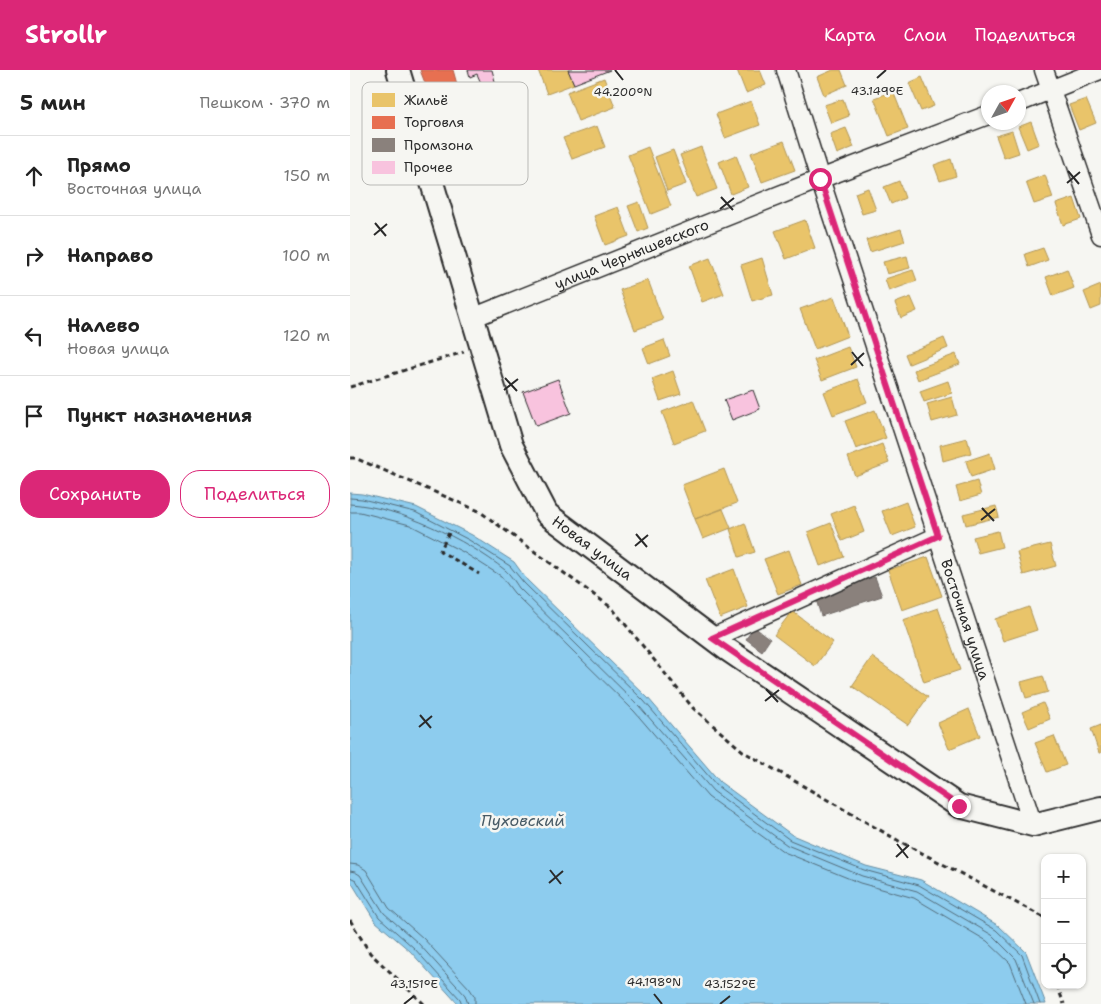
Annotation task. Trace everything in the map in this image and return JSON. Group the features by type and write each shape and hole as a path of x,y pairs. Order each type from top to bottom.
{"street":[{"name":"Новая улица","path":"398,70 402,82"},
{"name":"Восточная улица","path":"786,70 820,179 1033,825"},
{"path":"1044,70 1101,235"},
{"path":"1026,100 1100,70"},
{"name":"улица Чернышевского","path":"472,318 820,179 981,118"},
{"name":"Новая улица","path":"432,185 511,445 547,514 712,638 959,806 1033,825"},
{"path":"712,638 938,536"},
{"path":"1033,825 1101,808"}],"path":[{"path":"350,387 464,353 472,318"},
{"path":"350,458 355,458 478,511 612,608 693,708 744,752 899,841 1041,916"},
{"path":"449,533 440,551 479,574"},
{"path":"350,920 370,953 424,1004"},
{"path":"1058,989 1064,1004"}],"water":[{"name":"Пуховский","path":"350,493 362,494 416,507 472,535 514,562 527,580 648,698 720,782 792,835 866,866 921,880 999,926 1026,952 1046,1004 458,1004 410,951 375,921 350,880"}],"building: Жильё":[{"path":"538,70 568,70 574,84 547,94"},
{"path":"737,70 760,70 766,85 746,93"},
{"path":"833,70 841,70 847,85 824,95 817,77"},
{"path":"922,77 934,106 921,111 909,83"},
{"path":"604,78 615,107 578,121 567,92"},
{"path":"893,91 908,129 889,136 874,98"},
{"path":"843,99 849,116 831,123 824,105"},
{"path":"1086,99 1096,123 1079,130 1069,105"},
{"path":"751,101 760,125 725,138 716,114"},
{"path":"1031,122 1039,144 1027,149 1019,130 1026,130 1026,124"},
{"path":"597,126 605,147 572,159 563,138"},
{"path":"846,128 854,147 837,154 830,134"},
{"path":"1012,131 1019,153 1004,158 996,136"},
{"path":"784,141 795,170 762,182 751,153"},
{"path":"648,147 671,206 651,214 628,155"},
{"path":"701,147 717,189 696,197 680,155"},
{"path":"673,150 686,184 667,191 655,157"},
{"path":"736,155 748,187 731,194 719,162"},
{"path":"951,159 956,176 940,181 934,165"},
{"path":"1045,175 1053,198 1034,204 1026,182"},
{"path":"899,181 905,198 891,204 884,187"},
{"path":"868,188 876,210 862,214 855,193"},
{"path":"1074,198 1081,219 1063,225 1056,204"},
{"path":"639,202 648,228 638,232 628,206"},
{"path":"618,207 629,236 605,245 594,216"},
{"path":"805,220 815,248 786,259 775,231"},
{"path":"901,229 905,241 870,252 866,240"},
{"path":"1043,248 1048,260 1029,267 1025,254"},
{"path":"907,256 910,268 887,274 883,262"},
{"path":"710,258 724,294 702,302 689,266"},
{"path":"762,258 773,295 752,301 741,265"},
{"path":"1067,269 1074,288 1053,296 1046,277"},
{"path":"913,270 917,281 889,291 885,279"},
{"path":"648,280 663,320 635,330 620,290"},
{"path":"1101,285 1101,306 1091,310 1084,292"},
{"path":"834,297 848,336 815,349 800,309"},
{"path":"911,297 917,311 901,318 895,303"},
{"path":"944,338 948,348 909,364 905,354"},
{"path":"664,340 670,356 649,364 643,348"},
{"path":"848,347 856,367 822,380 814,360"},
{"path":"956,354 960,364 918,380 914,370"},
{"path":"673,371 681,394 660,401 652,379"},
{"path":"858,379 867,402 833,415 824,392"},
{"path":"948,381 952,393 924,402 920,391"},
{"path":"952,397 957,415 932,422 927,404"},
{"path":"693,400 705,431 674,443 662,412"},
{"path":"875,410 886,438 856,449 845,421"},
{"path":"967,438 971,453 943,461 940,445"},
{"path":"882,444 889,463 855,476 848,457"},
{"path":"990,453 995,469 971,477 966,461"},
{"path":"724,469 737,503 695,519 682,485"},
{"path":"977,481 981,495 960,501 956,487"},
{"path":"906,502 915,527 892,536 882,511"},
{"path":"854,505 864,532 842,541 831,514"},
{"path":"996,506 999,517 966,525 963,514"},
{"path":"723,509 731,528 703,539 695,519"},
{"path":"745,523 755,552 739,557 730,529"},
{"path":"831,523 844,557 820,566 808,532"},
{"path":"998,531 1002,547 978,553 973,537"},
{"path":"1050,544 1056,566 1023,575 1017,552"},
{"path":"789,550 802,585 778,594 764,559"},
{"path":"928,557 942,596 902,610 888,570"},
{"path":"734,569 748,607 720,618 705,580"},
{"path":"1029,607 1037,630 1003,641 995,619"},
{"path":"938,608 960,670 924,682 903,620"},
{"path":"792,611 833,642 815,666 774,635"},
{"path":"872,657 928,697 908,725 852,686"},
{"path":"1043,676 1048,692 1026,698 1021,682"},
{"path":"1043,703 1050,719 1029,728 1022,712"},
{"path":"969,709 980,736 949,749 938,723"},
{"path":"1101,725 1101,753 1099,753 1091,729"},
{"path":"1054,736 1066,765 1047,772 1035,743"}],"building: Торговля":[{"path":"420,70 453,70 456,82 425,82"}],"building: Промзона":[{"path":"875,577 882,596 821,616 815,596"},
{"path":"754,627 770,639 762,651 746,639"}],"building: Прочее":[{"path":"468,70 492,70 495,82 480,82 477,74 470,77"},
{"path":"568,70 610,70 574,84"},
{"path":"558,379 571,413 536,426 523,392"},
{"path":"753,390 760,409 732,420 724,400"}],"route":[{"path":"820,179 938,536 712,638 959,806"}]}
